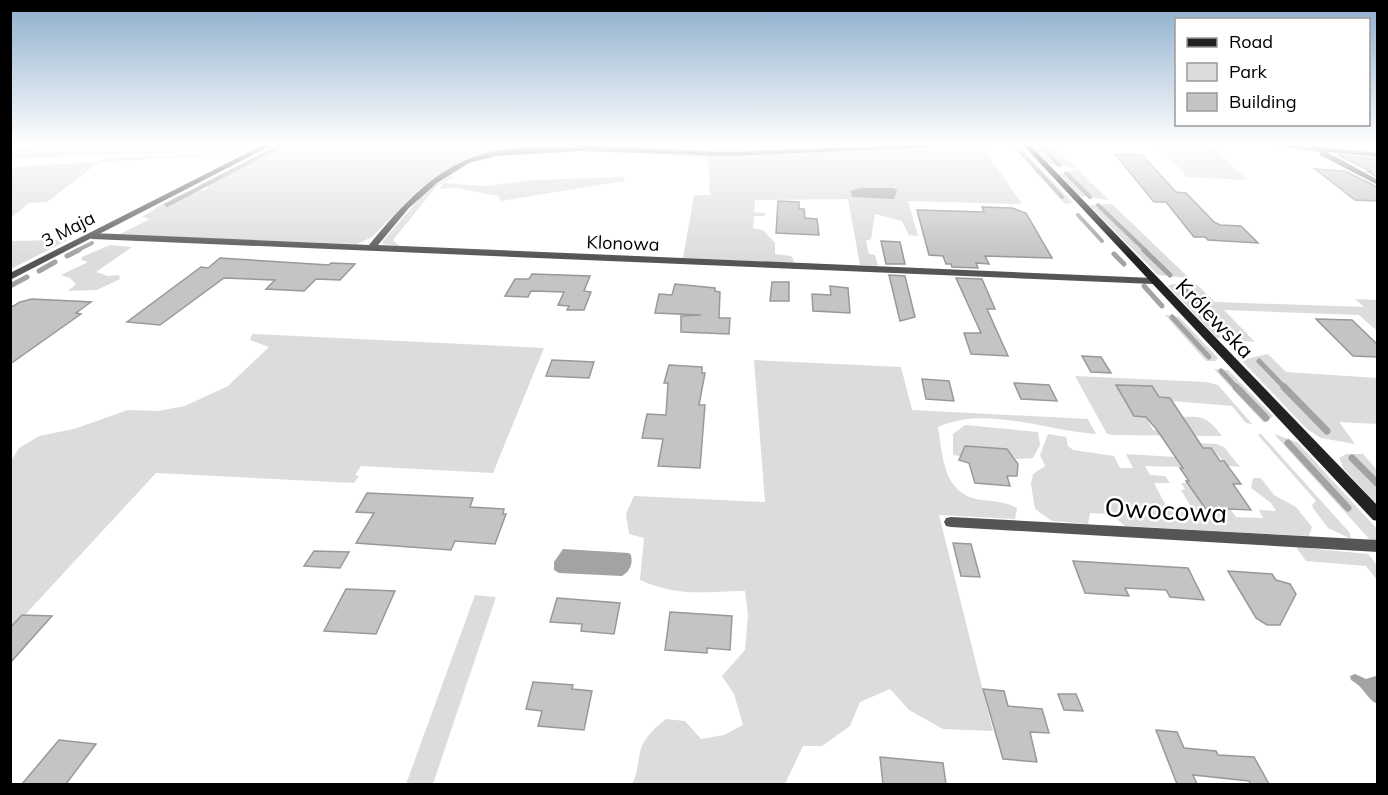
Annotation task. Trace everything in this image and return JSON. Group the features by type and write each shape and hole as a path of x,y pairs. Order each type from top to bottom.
{"main road":[{"name":"Królewska","path":"1060,182 1377,516"}],"street":[{"name":"3 Maja","path":"10,277 198,182"},
{"path":"370,249 425,188 435,182"},
{"name":"Klonowa","path":"92,236 1153,281"},
{"name":"Owocowa","path":"951,522 1377,546"}],"green space":[{"path":"11,182 73,182 47,202 29,203 11,218"},
{"path":"206,182 429,182 419,189 372,237 357,244 118,235 150,219 142,217 171,199 196,190 203,191 209,187 198,186"},
{"path":"444,182 437,186 393,240 399,246 383,244 383,241 425,192"},
{"path":"517,182 617,182 501,201 498,196 455,188 439,189 444,183 486,186"},
{"path":"709,182 1007,182 1022,204 908,201 918,236 909,235 902,221 875,214 871,239 866,241 869,254 875,255 878,266 860,265 848,199 755,200 754,212 765,213 765,216 754,216 753,228 763,230 775,243 775,254 791,256 794,261 792,263 683,258 694,195 710,195"},
{"path":"1045,182 1053,182 1073,203 1065,204"},
{"path":"1067,182 1091,182 1109,200 1080,196"},
{"path":"1112,204 1189,278 1158,275 1089,205"},
{"path":"68,240 11,269 11,241"},
{"path":"110,245 132,247 96,272 108,276 119,275 120,279 97,290 68,291 76,284 70,278 61,275 88,262 81,260 82,257"},
{"path":"1196,284 1215,302 1364,307 1355,299 1377,300 1377,331 1359,315 1224,310 1255,342 1217,338 1168,286"},
{"path":"1165,315 1179,317 1218,358 1215,361 1206,361"},
{"path":"252,334 544,348 493,473 361,466 355,475 359,476 354,483 156,473 11,630 11,461 19,448 39,436 74,429 128,410 158,411 185,406 228,386 269,347 250,340"},
{"path":"1268,354 1286,372 1377,378 1377,424 1339,422 1355,444 1321,438 1307,429 1241,360"},
{"path":"754,360 901,367 912,410 1088,419 1096,434 1016,421 976,418 938,427 947,473 959,490 968,496 1017,508 1015,519 939,515 993,731 943,729 909,710 890,689 860,702 850,726 822,746 803,746 785,784 632,784 641,748 646,738 666,719 685,721 701,739 724,735 743,725 734,694 722,676 745,650 748,616 745,591 680,591 655,586 640,580 644,538 629,534 626,514 634,496 765,502"},
{"path":"1214,369 1228,370 1273,416 1264,423"},
{"path":"1075,376 1206,382 1218,385 1252,424 1246,423 1232,406 1173,401 1170,398 1159,397 1152,386 1127,385 1123,396 1134,416 1146,417 1153,430 1180,431 1183,417 1196,417 1205,419 1222,436 1107,434"},
{"path":"965,425 1038,432 1040,445 1033,458 1016,459 1007,449 965,446 966,453 960,456 953,455 953,434"},
{"path":"1048,434 1066,437 1068,446 1073,450 1114,456 1120,468 1133,468 1126,454 1175,457 1182,467 1145,466 1150,475 1165,476 1170,483 1154,483 1169,511 1194,512 1181,490 1185,489 1181,483 1188,483 1205,508 1230,509 1236,517 1263,518 1259,510 1276,511 1271,503 1251,488 1253,478 1261,478 1274,495 1296,507 1312,527 1309,536 1125,526 1111,514 1090,513 1088,524 1052,521 1035,509 1031,484 1033,474 1045,466 1040,455"},
{"path":"1261,434 1350,533 1351,539 1328,528 1313,508 1312,505 1316,501 1258,435"},
{"path":"1274,434 1297,442 1377,529 1377,543 1373,543"},
{"path":"1170,442 1217,444 1224,447 1240,467 1228,466 1211,448 1174,448"},
{"path":"1346,454 1363,454 1377,470 1377,505 1344,469 1339,458"},
{"path":"1296,547 1368,554 1377,565 1377,580 1366,566 1306,561"},
{"path":"475,595 496,597 433,784 406,784"}],"shaded area":[{"path":"861,188 897,190 894,199 852,197 850,191"},
{"path":"563,549 629,553 632,561 629,570 622,576 559,573 554,570 554,562"},
{"path":"1355,674 1366,679 1376,676 1377,704 1351,680 1350,676"}],"building":[{"path":"1138,182 1167,182 1176,192 1186,193 1214,222 1220,225 1241,226 1258,243 1194,237 1166,202 1154,202"},
{"path":"1332,182 1367,182 1377,187 1377,201 1355,200"},
{"path":"778,201 799,202 799,209 804,209 805,218 817,219 819,235 776,233"},
{"path":"982,207 1012,208 1026,213 1052,258 985,256 989,264 976,263 978,268 952,267 951,264 946,264 943,256 929,255 917,210 984,212"},
{"path":"881,241 900,242 905,264 886,264"},
{"path":"220,258 329,265 331,263 355,264 340,280 316,279 304,291 266,289 275,280 224,278 160,325 127,322 201,267 208,268"},
{"path":"532,274 590,276 584,291 591,292 584,310 567,310 569,306 558,305 564,292 531,291 528,297 505,296 515,279 529,279"},
{"path":"889,275 905,276 915,317 900,321"},
{"path":"956,278 982,279 995,309 987,309 1008,356 971,354 964,333 981,333"},
{"path":"772,282 789,282 789,301 770,301"},
{"path":"675,284 715,288 715,291 720,292 719,318 730,318 729,334 681,332 681,316 701,315 655,313 659,294 672,295"},
{"path":"830,286 848,288 850,313 813,311 812,294 831,295"},
{"path":"32,299 91,302 76,313 81,314 10,364 10,308"},
{"path":"1316,319 1352,320 1377,344 1377,357 1353,356"},
{"path":"1082,356 1101,357 1111,373 1091,372"},
{"path":"552,360 594,362 589,378 546,376"},
{"path":"669,365 702,367 702,373 705,373 699,405 705,405 700,468 658,466 663,439 642,438 647,414 666,415 668,383 664,383"},
{"path":"922,379 949,381 954,401 926,399"},
{"path":"1014,383 1049,385 1057,401 1021,399"},
{"path":"1116,385 1152,386 1159,397 1170,398 1203,448 1211,448 1241,484 1233,484 1251,510 1205,508 1186,481 1189,481 1180,468 1183,468 1157,430 1146,417 1134,416"},
{"path":"965,446 1007,449 1018,464 1017,476 1007,476 1010,486 975,483 969,463 959,460"},
{"path":"367,493 473,498 470,507 504,509 503,514 506,514 495,544 455,541 451,550 356,543 374,513 356,512"},
{"path":"953,543 971,544 980,577 961,576"},
{"path":"314,551 349,552 340,568 304,566"},
{"path":"1073,561 1188,568 1204,600 1170,597 1166,590 1125,588 1129,596 1085,593"},
{"path":"1228,571 1272,574 1276,580 1290,584 1296,594 1280,625 1267,625 1256,618"},
{"path":"346,589 395,591 376,634 324,631"},
{"path":"557,598 620,603 614,634 581,631 582,624 550,622"},
{"path":"670,612 732,616 730,650 707,648 707,653 665,650"},
{"path":"22,615 52,616 10,663 10,628"},
{"path":"533,682 573,685 572,689 592,691 584,730 538,726 542,711 526,709"},
{"path":"983,689 1004,691 1008,706 1042,709 1049,733 1030,732 1037,762 1003,759"},
{"path":"1058,694 1076,694 1083,711 1064,710"},
{"path":"1156,730 1177,732 1184,748 1216,751 1218,755 1254,757 1269,784 1251,784 1249,781 1193,775 1197,784 1177,784"},
{"path":"59,740 96,744 66,784 22,784"},
{"path":"880,757 943,763 946,784 883,784"}],"waterway":[{"path":"167,205 211,182"},
{"path":"1048,182 1062,197"},
{"path":"1075,182 1090,197"},
{"path":"1098,205 1146,251"},
{"path":"1078,215 1102,241"},
{"path":"76,251 92,243"},
{"path":"67,256 79,250"},
{"path":"1144,250 1170,275"},
{"path":"1114,254 1124,264"},
{"path":"39,271 55,262"},
{"path":"10,286 27,277"},
{"path":"1144,286 1162,306"},
{"path":"1181,286 1235,337"},
{"path":"1172,317 1209,357"},
{"path":"1259,361 1285,388"},
{"path":"1221,371 1237,388"},
{"path":"1236,387 1266,418"},
{"path":"1284,387 1327,431"},
{"path":"1288,443 1348,508"},
{"path":"1352,458 1378,484"}]}
